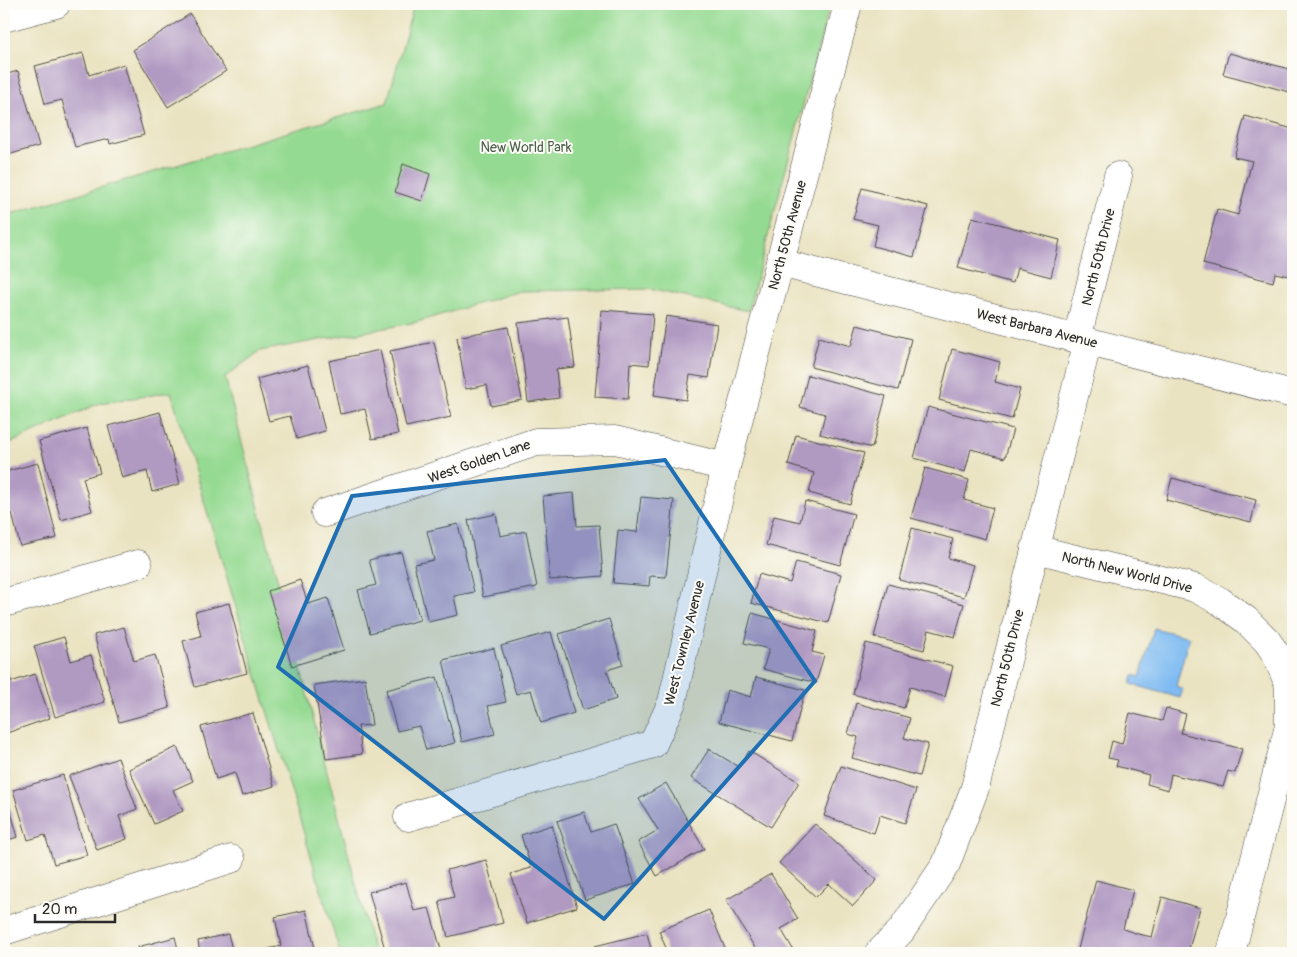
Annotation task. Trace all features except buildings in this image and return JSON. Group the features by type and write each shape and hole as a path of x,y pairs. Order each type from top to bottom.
{"street":[{"path":"4,18 56,4"},
{"name":"North 50th Avenue","path":"726,467 848,4"},
{"name":"North 50th Drive","path":"879,953 901,931 946,864 975,788 1035,549 1118,176"},
{"name":"West Barbara Avenue","path":"780,263 1293,394"},
{"name":"West Golden Lane","path":"325,513 536,442 616,440 726,467"},
{"name":"West Townley Avenue","path":"408,817 653,744 672,702 726,467"},
{"name":"North New World Drive","path":"1035,549 1195,588 1220,601 1246,620 1276,654 1288,684 1289,726 1230,953"},
{"path":"4,603 138,564"},
{"path":"4,931 231,859"}],"highlighted area":[{"path":"665,460 815,681 604,919 278,667 352,496"}],"green space":[{"name":"New World Park","path":"414,4 830,4 748,311 649,289 520,291 417,322 260,351 225,377 374,953 340,953 171,392 100,403 4,446 4,216 387,103"}],"water":[{"path":"1154,628 1189,637 1176,686 1183,689 1180,698 1131,684 1133,675 1140,677"}]}
